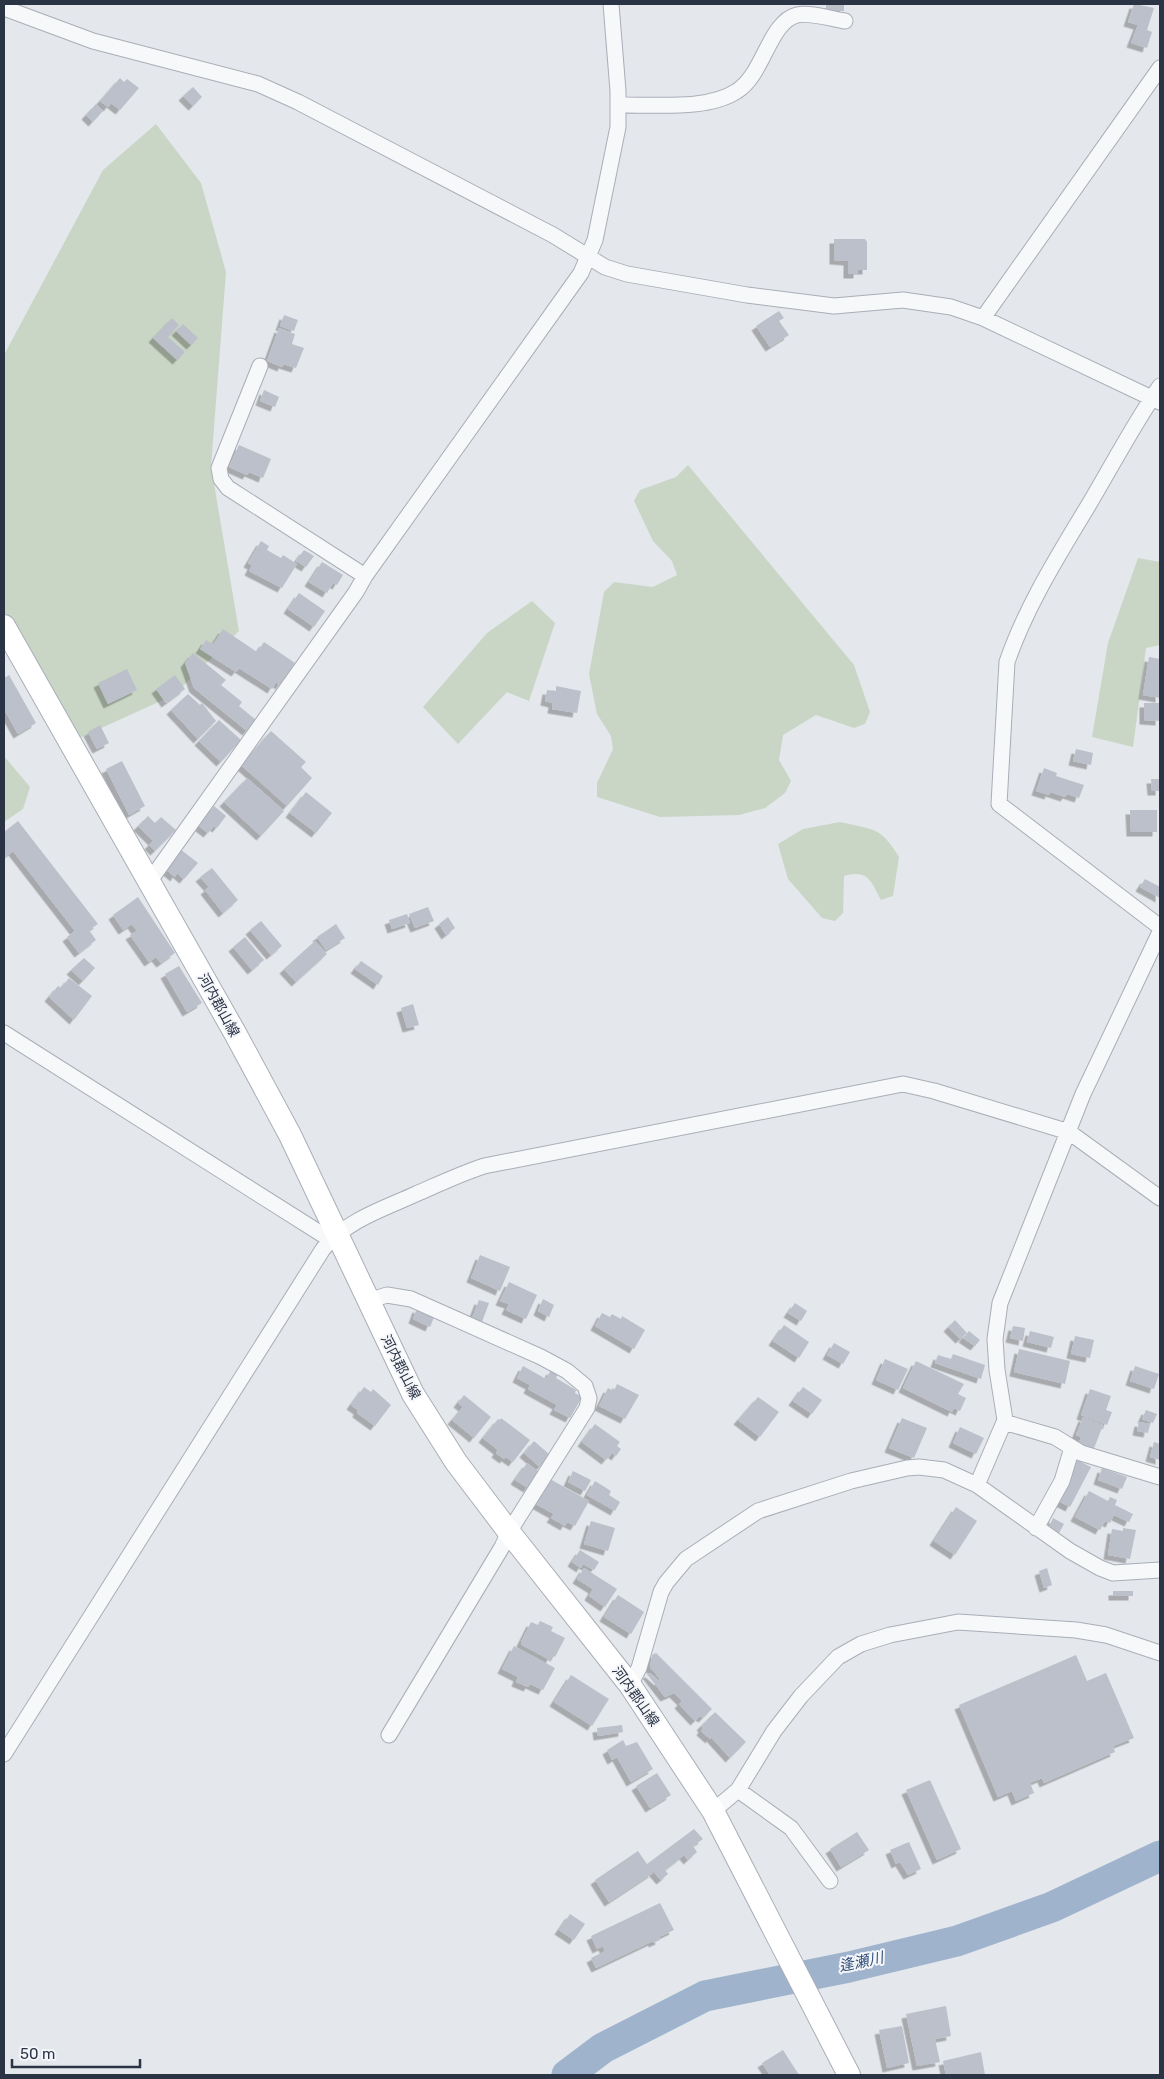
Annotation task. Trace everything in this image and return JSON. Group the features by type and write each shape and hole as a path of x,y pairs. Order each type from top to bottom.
{"main road":[{"name":"河内郡山線","path":"4,626 280,1118 334,1238 368,1300 413,1394 456,1462 630,1685 714,1811 828,2030 849,2075"}],"street":[{"path":"149,882 581,273 589,257 608,183 618,127 611,4"},
{"path":"4,8 93,41 266,88 298,102 470,191 605,267 627,274 747,295 834,306 903,300 951,307 983,318 1157,396 1047,574 1030,606 1012,649 1007,662 999,804 1160,927"},
{"path":"618,105 702,104 724,98 738,91 751,79 786,19 798,15 846,21"},
{"path":"983,318 1160,68"},
{"path":"260,366 219,468 221,479 228,488 365,576"},
{"path":"977,1485 1004,1422 995,1339 1000,1303 1083,1094 1160,932"},
{"path":"4,1033 334,1238"},
{"path":"4,1754 122,1563 334,1238 359,1219 457,1175 484,1166 903,1084 934,1091 1069,1132 1160,1198"},
{"path":"368,1300 387,1295 411,1299 541,1357 567,1371 585,1386 589,1398 587,1408 509,1532 502,1547 389,1735"},
{"path":"1004,1422 1055,1437 1072,1448 1160,1478"},
{"path":"1036,1528 1062,1481 1072,1448"},
{"path":"630,1685 640,1668 656,1605 666,1583 686,1558 758,1511 851,1481 907,1468 930,1467 944,1470 977,1485 1070,1551 1113,1573 1160,1570"},
{"path":"714,1811 738,1790 774,1731 801,1696 838,1657 861,1644 890,1635 958,1622 1076,1630 1106,1635 1160,1653"},
{"path":"738,1790 791,1828 830,1882"}],"green space":[{"path":"156,124 201,183 226,272 211,466 239,631 174,695 66,744 4,616 4,355 103,170"},
{"path":"688,465 854,665 870,712 865,724 854,728 816,715 783,735 779,760 791,781 785,793 765,808 739,815 660,817 597,797 597,783 613,749 611,736 597,714 589,674 604,592 614,582 653,587 677,575 672,561 653,541 634,501 640,490 676,477"},
{"path":"1138,558 1160,562 1160,645 1146,648 1133,747 1092,737 1108,643"},
{"path":"532,601 555,623 529,701 507,692 458,744 423,707 487,633"},
{"path":"4,756 30,787 23,809 4,822"},
{"path":"840,822 869,828 881,834 899,857 893,896 881,900 871,883 864,876 852,874 844,876 843,913 835,921 822,918 788,879 778,844 803,829"}],"building":[{"path":"826,4 844,4 844,11 826,11"},
{"path":"1134,4 1154,8 1147,30 1152,32 1147,48 1131,43 1138,25 1128,22"},
{"path":"120,78 124,82 127,79 139,88 120,110 111,103 108,107 100,101"},
{"path":"193,87 202,97 193,106 183,96"},
{"path":"96,104 103,111 93,122 86,115"},
{"path":"834,239 865,239 867,242 867,270 858,270 858,274 848,274 848,261 834,260"},
{"path":"779,311 784,318 779,321 789,335 770,347 756,326"},
{"path":"284,315 298,320 294,331 280,326"},
{"path":"172,318 179,325 168,337 185,352 177,360 153,338"},
{"path":"183,324 198,338 191,345 176,331"},
{"path":"279,328 295,334 292,344 304,348 296,368 283,364 282,367 267,361"},
{"path":"264,390 279,397 275,407 260,401"},
{"path":"239,445 271,459 263,478 249,472 247,475 229,467"},
{"path":"261,541 269,546 267,550 281,558 283,555 297,564 282,588 249,571 252,565 248,563"},
{"path":"304,550 314,556 306,567 296,561"},
{"path":"322,562 343,575 337,585 333,583 327,593 309,582"},
{"path":"299,593 325,611 314,627 288,609"},
{"path":"223,629 257,652 264,642 295,663 280,685 276,682 272,689 239,668 236,672 200,649 206,640 213,644"},
{"path":"193,653 226,680 221,685 242,702 239,706 256,720 247,731 194,688 185,663"},
{"path":"1149,657 1160,659 1160,698 1143,695"},
{"path":"127,669 137,690 108,704 98,683"},
{"path":"9,675 36,723 18,734 4,709 4,678"},
{"path":"175,675 185,689 166,703 156,689"},
{"path":"556,686 581,691 577,713 552,709 553,703 545,701 547,690 556,691"},
{"path":"188,694 200,705 202,703 216,721 198,739 171,710"},
{"path":"1144,703 1160,703 1160,721 1144,720"},
{"path":"219,720 241,740 221,762 199,741"},
{"path":"100,725 109,743 97,749 88,732"},
{"path":"271,731 306,762 301,767 312,778 287,806 241,765"},
{"path":"1076,749 1093,753 1091,765 1073,761"},
{"path":"122,761 145,806 129,815 106,769"},
{"path":"1044,768 1057,773 1056,776 1084,785 1079,798 1067,794 1065,797 1050,792 1049,795 1036,791"},
{"path":"247,778 284,811 261,836 224,802"},
{"path":"1151,779 1160,779 1160,791 1152,791"},
{"path":"306,792 332,813 316,833 290,813"},
{"path":"214,806 226,816 217,828 214,826 208,833 199,826"},
{"path":"1130,810 1157,810 1157,832 1131,832"},
{"path":"148,816 155,823 161,817 176,830 155,851 149,845 153,841 138,826"},
{"path":"18,821 98,924 89,930 96,940 79,953 67,937 75,931 13,851 4,858 4,832"},
{"path":"180,849 198,863 184,879 177,873 175,877 164,868"},
{"path":"212,868 238,900 223,913 205,890 209,887 200,877"},
{"path":"1145,879 1160,887 1160,898 1140,887"},
{"path":"138,897 175,953 161,963 156,957 149,962 130,935 137,931 132,924 123,930 113,915"},
{"path":"428,907 434,921 415,928 409,914"},
{"path":"407,914 410,923 392,929 389,920"},
{"path":"448,917 455,928 446,935 439,924"},
{"path":"261,921 282,946 271,955 250,930"},
{"path":"336,924 345,938 326,950 317,937"},
{"path":"245,937 264,960 252,970 233,947"},
{"path":"315,941 327,954 296,982 284,969"},
{"path":"84,958 95,968 83,981 71,970"},
{"path":"361,961 383,976 378,985 355,969"},
{"path":"179,966 202,1003 187,1012 165,974"},
{"path":"69,978 92,996 74,1020 49,997 58,986 61,988"},
{"path":"413,1004 419,1025 407,1028 401,1008"},
{"path":"480,1255 510,1267 500,1291 471,1278"},
{"path":"509,1282 537,1295 526,1319 506,1310 509,1304 500,1301"},
{"path":"543,1299 554,1305 549,1317 538,1311"},
{"path":"479,1300 489,1303 482,1322 472,1318"},
{"path":"795,1303 807,1311 801,1321 788,1313"},
{"path":"417,1308 435,1315 430,1327 413,1319"},
{"path":"602,1313 610,1317 612,1314 621,1319 622,1316 645,1330 634,1349 595,1326"},
{"path":"955,1320 967,1333 960,1339 948,1327"},
{"path":"784,1325 809,1342 799,1358 773,1341"},
{"path":"1013,1326 1025,1328 1023,1341 1010,1338"},
{"path":"969,1331 980,1340 975,1346 963,1338"},
{"path":"1030,1331 1054,1337 1051,1348 1027,1342"},
{"path":"1075,1336 1094,1340 1090,1358 1071,1354"},
{"path":"834,1343 850,1352 843,1364 827,1355"},
{"path":"1019,1349 1070,1361 1065,1384 1014,1372"},
{"path":"953,1354 985,1365 981,1379 935,1363 938,1355 951,1359"},
{"path":"885,1359 908,1369 898,1390 876,1380"},
{"path":"916,1361 964,1384 958,1394 966,1398 960,1411 954,1408 952,1412 903,1388"},
{"path":"523,1366 546,1379 551,1370 558,1373 556,1378 576,1390 575,1393 582,1397 570,1418 554,1410 557,1405 528,1389 530,1385 517,1378"},
{"path":"1135,1366 1159,1374 1154,1389 1130,1381"},
{"path":"617,1384 639,1395 625,1419 599,1406 608,1388 614,1391"},
{"path":"364,1387 371,1392 373,1389 391,1405 375,1426 357,1413 358,1410 351,1405"},
{"path":"803,1387 822,1400 812,1414 793,1401"},
{"path":"1090,1389 1111,1396 1106,1410 1112,1412 1107,1425 1081,1415"},
{"path":"464,1395 491,1417 474,1438 452,1420 463,1407 458,1403"},
{"path":"758,1397 779,1412 760,1437 738,1420"},
{"path":"1146,1410 1157,1414 1153,1423 1142,1419"},
{"path":"1083,1417 1103,1425 1093,1451 1078,1446 1081,1437 1076,1435"},
{"path":"501,1418 530,1440 513,1462 506,1457 504,1459 496,1453 498,1450 483,1438 498,1419 500,1420"},
{"path":"902,1418 927,1428 914,1458 889,1448"},
{"path":"1139,1422 1150,1424 1148,1433 1137,1431"},
{"path":"595,1424 620,1442 617,1446 621,1449 616,1456 612,1453 606,1460 582,1442"},
{"path":"960,1427 984,1438 976,1454 953,1443"},
{"path":"534,1441 550,1455 540,1467 524,1453"},
{"path":"1154,1442 1160,1444 1160,1460 1150,1457"},
{"path":"1077,1460 1091,1467 1070,1507 1056,1500"},
{"path":"527,1463 539,1472 528,1488 515,1480"},
{"path":"1102,1468 1127,1477 1122,1489 1098,1480"},
{"path":"573,1471 591,1480 585,1491 568,1482"},
{"path":"550,1479 589,1501 575,1526 567,1522 565,1526 551,1518 554,1514 536,1504"},
{"path":"595,1481 611,1491 609,1495 620,1502 615,1511 587,1495"},
{"path":"1089,1491 1108,1501 1110,1497 1117,1500 1115,1505 1133,1514 1129,1522 1114,1515 1110,1523 1105,1521 1100,1530 1075,1517"},
{"path":"956,1507 977,1521 955,1555 934,1541"},
{"path":"1053,1518 1064,1524 1059,1533 1049,1527"},
{"path":"591,1521 615,1528 608,1551 584,1544"},
{"path":"1123,1528 1136,1530 1130,1559 1108,1555 1112,1529 1123,1531"},
{"path":"580,1550 599,1562 594,1570 583,1564 581,1568 572,1562"},
{"path":"584,1568 617,1589 605,1607 589,1596 593,1589 577,1579"},
{"path":"1047,1568 1052,1585 1044,1588 1039,1571"},
{"path":"1113,1591 1133,1591 1133,1596 1113,1596"},
{"path":"618,1595 644,1612 631,1634 604,1617"},
{"path":"540,1621 553,1627 551,1631 565,1638 555,1657 552,1655 550,1660 522,1645 521,1642 531,1622 538,1625"},
{"path":"514,1646 555,1668 543,1690 530,1684 528,1687 516,1682 518,1677 502,1669"},
{"path":"656,1653 712,1709 703,1718 700,1716 695,1721 679,1704 682,1701 674,1693 665,1697 647,1674 650,1673 659,1681 660,1679 650,1667 652,1655"},
{"path":"1076,1655 1087,1681 1106,1673 1134,1738 1113,1746 1115,1752 1044,1783 1042,1778 1030,1783 1034,1793 1016,1801 1012,1791 998,1797 959,1705"},
{"path":"571,1675 609,1699 592,1726 554,1702"},
{"path":"715,1712 746,1742 730,1758 711,1737 710,1739 701,1731 703,1728 701,1726"},
{"path":"622,1725 623,1732 598,1736 597,1728"},
{"path":"623,1740 626,1746 637,1742 653,1769 631,1782 617,1757 612,1760 607,1750"},
{"path":"657,1773 671,1795 650,1808 636,1786"},
{"path":"930,1780 961,1849 937,1860 906,1790"},
{"path":"694,1829 703,1839 693,1846 697,1852 688,1860 684,1855 665,1870 668,1874 661,1880 647,1864"},
{"path":"857,1832 869,1850 841,1867 830,1849"},
{"path":"909,1842 921,1869 908,1875 900,1862 896,1864 890,1850"},
{"path":"638,1851 653,1873 609,1902 595,1880"},
{"path":"660,1903 674,1930 659,1937 660,1940 653,1943 653,1941 596,1968 591,1958 605,1951 603,1946 597,1949 591,1936"},
{"path":"570,1914 585,1924 574,1940 559,1930"},
{"path":"946,2006 951,2036 935,2039 940,2062 917,2066 906,2014"},
{"path":"902,2026 909,2063 887,2068 879,2030"},
{"path":"783,2050 799,2075 770,2075 762,2063"},
{"path":"981,2052 985,2075 946,2075 943,2061"}],"waterway":[{"name":"逢瀬川","path":"567,2075 603,2048 705,1996 849,1967 957,1941 1052,1907 1160,1856"}]}
